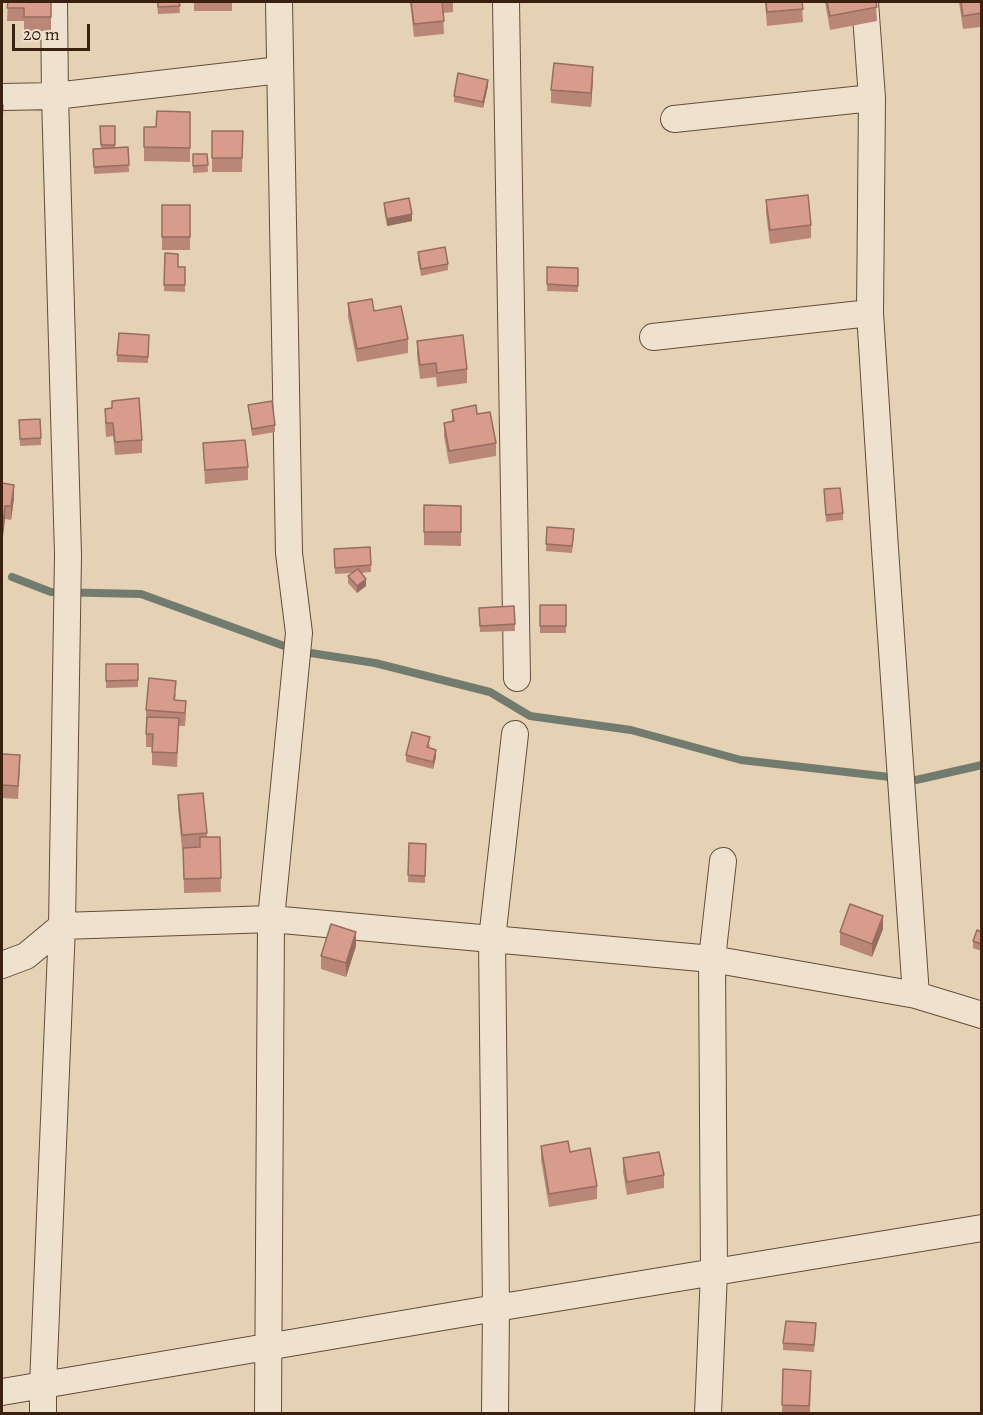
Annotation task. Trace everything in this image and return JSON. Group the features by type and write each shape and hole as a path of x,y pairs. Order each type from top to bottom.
{"street":[{"path":"43,1413 62,926 68,555 54,2"},
{"path":"268,1413 271,919 299,633 289,553 279,2"},
{"path":"506,2 517,678"},
{"path":"864,2 872,98 870,314 916,995"},
{"path":"2,97 55,96 280,70"},
{"path":"674,119 872,98"},
{"path":"653,337 870,314"},
{"path":"495,1413 492,939 516,734"},
{"path":"708,1413 714,1272 712,959 723,861"},
{"path":"2,964 26,956 62,926 271,919 712,959 916,995 981,1015"},
{"path":"2,1392 981,1228"}],"building":[{"path":"8,2 51,2 51,17 24,17 24,8 7,8"},
{"path":"158,2 179,2 180,6 158,7"},
{"path":"411,2 442,2 444,21 414,24"},
{"path":"766,2 802,2 803,9 767,12"},
{"path":"827,2 876,2 877,7 830,16"},
{"path":"961,2 981,2 981,13 963,16"},
{"path":"554,63 593,67 591,93 551,90"},
{"path":"458,73 488,80 483,102 454,96"},
{"path":"157,111 190,112 190,148 144,147 144,127 156,127"},
{"path":"100,126 115,126 115,145 101,145"},
{"path":"212,131 243,131 242,158 212,158"},
{"path":"128,147 129,165 94,167 93,149"},
{"path":"193,154 207,154 208,165 193,166"},
{"path":"808,195 811,225 770,230 766,200"},
{"path":"409,198 412,214 387,219 384,203"},
{"path":"162,205 190,205 190,237 162,237"},
{"path":"445,247 448,264 421,269 418,252"},
{"path":"165,253 178,254 178,267 185,267 185,285 164,285"},
{"path":"547,267 578,268 578,286 547,284"},
{"path":"372,299 374,311 401,306 408,339 357,349 348,303"},
{"path":"119,333 149,335 148,357 117,355"},
{"path":"463,335 467,369 437,373 436,363 420,365 417,341"},
{"path":"139,398 142,440 115,442 113,423 106,423 105,409 112,408 112,401"},
{"path":"272,401 275,425 252,429 248,405"},
{"path":"476,405 477,414 490,412 496,443 449,451 444,423 454,421 452,410"},
{"path":"40,419 41,438 20,439 19,420"},
{"path":"245,440 248,467 205,470 203,443"},
{"path":"2,483 14,485 11,506 5,506 3,523 2,522"},
{"path":"840,488 843,513 826,515 824,489"},
{"path":"424,505 461,506 461,532 424,532"},
{"path":"547,527 574,529 572,546 546,544"},
{"path":"370,547 371,565 335,568 334,549"},
{"path":"358,569 366,579 357,586 348,576"},
{"path":"540,605 566,605 566,626 540,626"},
{"path":"514,606 515,624 480,626 479,608"},
{"path":"106,664 138,664 138,680 106,681"},
{"path":"149,678 176,681 174,700 186,701 185,713 146,710"},
{"path":"147,717 179,718 177,753 152,752 153,734 146,734"},
{"path":"412,732 430,737 427,747 436,750 433,762 406,755"},
{"path":"2,754 20,755 18,786 2,785"},
{"path":"203,793 207,833 182,835 178,795"},
{"path":"200,837 220,837 221,878 184,879 183,848 200,847"},
{"path":"409,843 426,844 425,876 408,875"},
{"path":"850,904 883,916 872,944 840,932"},
{"path":"331,924 356,932 346,963 321,956"},
{"path":"977,930 981,932 981,944 973,941"},
{"path":"568,1141 570,1152 590,1148 597,1186 549,1194 541,1146"},
{"path":"659,1152 664,1175 627,1182 623,1158"},
{"path":"786,1321 816,1323 814,1345 783,1343"},
{"path":"783,1369 811,1371 809,1406 782,1405"}],"waterway":[{"path":"12,577 51,592 141,594 298,651 375,663 490,692 530,716 631,730 741,760 916,780 982,765"}]}
